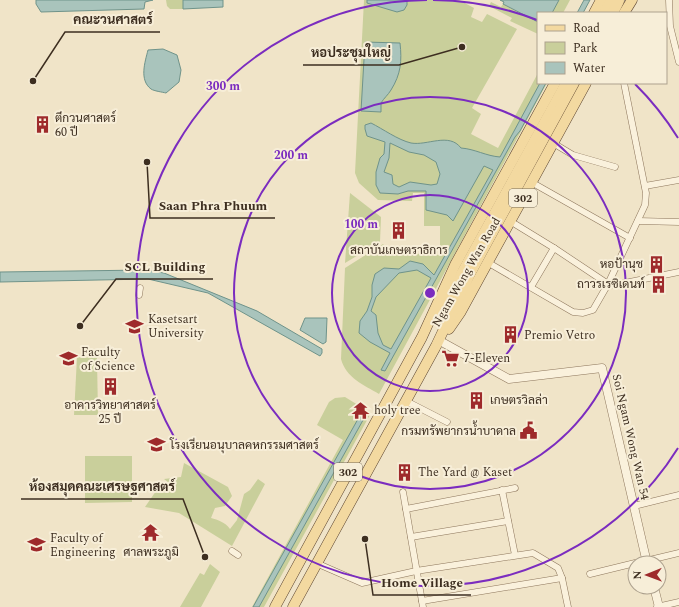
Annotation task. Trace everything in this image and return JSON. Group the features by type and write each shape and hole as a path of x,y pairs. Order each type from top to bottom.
{"main road":[{"path":"595,12 601,0"},
{"path":"605,12 615,0"},
{"path":"613,12 615,0"},
{"path":"625,12 631,1"},
{"name":"Ngam Wong Wan Road","path":"275,607 422,338 455,265 554,84"},
{"name":"Ngam Wong Wan Road","path":"422,338 448,298 565,84"},
{"name":"Ngam Wong Wan Road","path":"292,607 438,344 470,274 573,84"},
{"name":"Ngam Wong Wan Road","path":"438,344 460,313 585,84"}],"street":[{"path":"669,0 670,26 679,62"},
{"path":"487,262 572,312 583,314 593,310 608,284 645,206 645,186 624,84"},
{"path":"553,143 573,155 615,167"},
{"path":"645,186 679,180"},
{"path":"531,182 630,238"},
{"path":"510,221 608,284 615,285 679,272"},
{"path":"638,221 679,222"},
{"path":"531,287 554,248"},
{"path":"139,295 140,288"},
{"name":"Soi Ngam Wong Wan 54","path":"438,344 508,379 602,368 645,555"},
{"path":"406,401 447,422"},
{"path":"406,509 515,488"},
{"path":"502,490 515,555"},
{"path":"403,492 423,604 562,578"},
{"path":"634,506 679,495"},
{"path":"411,537 508,521"},
{"path":"232,551 238,555"},
{"path":"316,563 362,582 416,571 533,553 558,568 562,578 568,607"},
{"path":"667,556 679,553"},
{"path":"590,574 627,565"},
{"path":"656,595 659,607 679,602"}],"green space":[{"path":"166,0 183,0 183,9 170,9 167,6"},
{"path":"364,0 459,0 474,8 471,17 482,22 487,14 517,29 472,108 481,114 471,134 498,148 537,75 537,84 546,84 379,394 351,376 343,366 341,359 345,268 383,244 389,252 440,255 440,226 424,226 424,193 413,193 412,201 378,200 359,183 355,173"},
{"path":"559,0 570,0 564,12 553,12"},
{"path":"491,2 501,7 503,4 537,21 537,34 510,21 512,18 489,6"},
{"path":"350,193 381,217 380,242 345,263"},
{"path":"77,357 97,358 98,415 74,415"},
{"path":"345,397 371,413 264,607 252,607 343,440 317,425 329,402 335,398"},
{"path":"85,456 132,456 132,502 85,503"},
{"path":"184,463 228,487 232,496 225,506 215,508 211,518 224,523 230,529 237,520 244,494 250,490 258,479 265,484 232,546 179,513 145,507 156,491 172,490 173,486 164,479 181,477"},
{"path":"210,564 220,572 201,607 180,607 200,573 204,575"}],"water":[{"path":"36,0 153,0 145,2 144,9 41,12 36,4"},
{"path":"183,0 223,0 223,7 183,9"},
{"path":"367,0 407,0 407,5 404,10 397,12 367,3"},
{"path":"500,0 559,0 553,12 537,12 537,21 503,4 504,2"},
{"path":"584,0 590,0 584,12 578,12"},
{"path":"365,42 400,43 401,62 399,73 391,90 381,103 381,112 361,111"},
{"path":"163,49 177,55 181,70 179,82 166,93 151,89 147,85 144,76 144,65 148,50"},
{"path":"539,84 545,84 385,371 381,370 390,353 370,342 359,333 360,321 367,311 372,297 372,285 375,274 384,268 399,269 410,261 423,264 434,275 493,170 484,166 453,221 447,215 426,210 426,191 408,191 398,194 380,193 376,185 376,172 380,158 384,154 385,142 367,136 365,125 371,123 406,142 417,143 444,140 456,143 461,148 500,157","holes":["390,143 409,152 424,155 436,162 440,174 437,184 431,185 410,182 399,187 393,184 392,175 384,172 389,158","417,270 431,278 391,349 383,345 378,333 376,315 371,311 376,297 399,273"]},
{"path":"145,270 164,273 257,311 322,349 322,353 320,356 208,293 148,279 0,282 0,272"},
{"path":"305,318 327,318 326,342 323,344 300,330"},
{"path":"363,410 367,413 259,607 253,607"}],"place":[{"name":"หอประชุมใหญ่","path":"462,47"},
{"name":"คณะวนศาสตร์","path":"33,81"},
{"name":"ตึกวนศาสตร์ 60 ปี","path":"42,125"},
{"name":"Saan Phra Phuum","path":"147,162"},
{"name":"สถาบันเกษตราธิการ","path":"399,231"},
{"name":"หอป้านุช","path":"656,264"},
{"name":"ถาวรเรซิเดนท์","path":"658,284"},
{"name":"SCL Building","path":"80,326"},
{"name":"Kasetsart University","path":"135,326"},
{"name":"Premio Vetro","path":"511,335"},
{"name":"7-Eleven","path":"451,358"},
{"name":"Faculty of Science","path":"68,359"},
{"name":"อาคารวิทยาศาสตร์ 25 ปี","path":"110,386"},
{"name":"เกษตรวิลล่า","path":"477,400"},
{"name":"holy tree","path":"361,410"},
{"name":"กรมทรัพยากรน้ำบาดาล","path":"529,431"},
{"name":"โรงเรียนอนุบาลคหกรรมศาสตร์","path":"157,445"},
{"name":"The Yard @ Kaset","path":"405,472"},
{"name":"ศาลพระภูมิ","path":"151,533"},
{"name":"Home Village","path":"365,539"},
{"name":"Faculty of Engineering","path":"37,545"},
{"name":"ห้องสมุดคณะเศรษฐศาสตร์","path":"205,557"}]}
